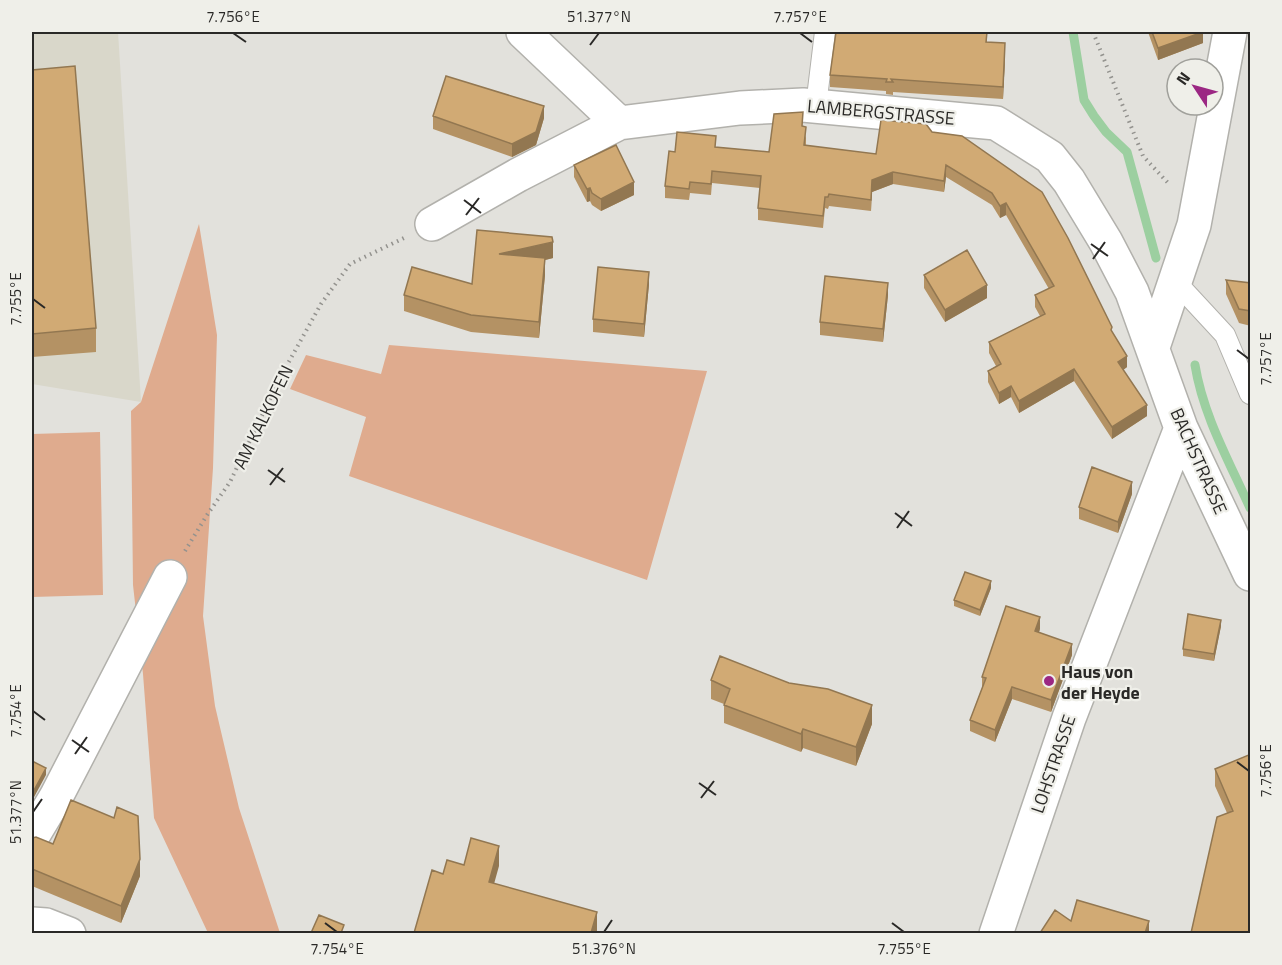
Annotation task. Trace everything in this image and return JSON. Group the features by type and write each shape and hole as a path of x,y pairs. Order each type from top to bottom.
{"street":[{"path":"432,224 518,175 619,123 523,32"},
{"path":"1153,347 1194,225 1230,32"},
{"name":"LAMBERGSTRASSE","path":"619,123 740,108 803,105 996,123 1050,158 1069,181 1106,242 1132,292 1153,347"},
{"name":"BACHSTRASSE","path":"1153,347 1181,428 1251,573"},
{"name":"LOHSTRASSE","path":"996,933 1069,718 1181,428"},
{"path":"32,837 56,797 170,577"},
{"path":"32,924 69,933"}],"lane":[{"path":"816,106 825,32"},
{"path":"1175,281 1225,335 1251,394"}],"path":[{"path":"1093,32 1143,156"},
{"name":"AM KALKOFEN","path":"170,577 207,515 230,482 281,376 321,304 350,264 432,224"}],"shaded area":[{"path":"32,32 118,32 141,402 32,384"},
{"path":"199,224 217,335 213,468 203,616 215,706 239,808 280,933 208,933 154,818 143,674 133,585 131,411 141,402"},
{"path":"389,345 707,371 647,580 349,476 366,417 290,389 306,355 381,374"},
{"path":"100,432 103,595 32,597 32,434"}],"building":[{"path":"836,32 987,32 986,42 1005,43 1003,87 891,79 893,82 886,82 887,79 830,75"},
{"path":"1152,32 1203,32 1158,48"},
{"path":"75,66 96,328 32,334 32,70"},
{"path":"446,76 544,106 536,132 512,144 433,116"},
{"path":"803,112 802,126 806,127 804,145 876,154 881,120 926,124 932,132 962,136 1042,192 1068,238 1112,327 1111,330 1127,356 1118,362 1147,405 1112,427 1074,369 1019,401 1011,386 999,393 988,371 1001,364 989,342 1045,314 1035,295 1054,286 1006,203 1000,206 992,193 946,165 944,181 893,172 872,180 871,200 829,194 825,197 823,216 758,208 761,176 712,171 711,184 690,182 689,189 665,186 669,151 675,152 677,132 716,136 715,147 769,152 774,114"},
{"path":"616,145 634,182 601,199 592,193 590,188 587,189 574,165"},
{"path":"477,230 552,237 553,242 499,254 545,258 539,322 471,315 404,295 412,267 472,284"},
{"path":"967,250 987,285 945,310 924,275"},
{"path":"598,267 649,272 644,324 593,319"},
{"path":"825,276 888,283 883,329 820,322"},
{"path":"1226,280 1251,283 1251,311 1239,309"},
{"path":"1092,467 1132,482 1118,522 1079,507"},
{"path":"965,572 991,581 980,610 954,600"},
{"path":"1006,606 1040,617 1035,631 1072,644 1051,700 1012,687 995,730 970,720 986,678 982,677"},
{"path":"1188,614 1221,620 1214,654 1183,649"},
{"path":"720,656 789,683 828,689 872,705 856,747 803,729 801,734 724,705 730,689 711,680"},
{"path":"1251,754 1251,933 1191,933 1217,817 1233,811 1215,769"},
{"path":"32,761 46,768 33,792 32,792"},
{"path":"71,800 114,818 117,807 138,816 140,859 121,906 32,869 32,838 36,837 53,844"},
{"path":"471,838 499,846 489,882 597,912 591,933 414,933 432,870 443,874 447,860 464,865"},
{"path":"1077,900 1149,921 1145,933 1040,933 1055,910 1071,921"},
{"path":"319,915 344,925 341,933 311,933"}],"waterway":[{"path":"1073,32 1084,100 1106,132 1127,152 1156,258"},
{"path":"1195,365 1210,420 1250,508"}],"place":[{"name":"Haus von der Heyde","path":"1049,681"}]}
